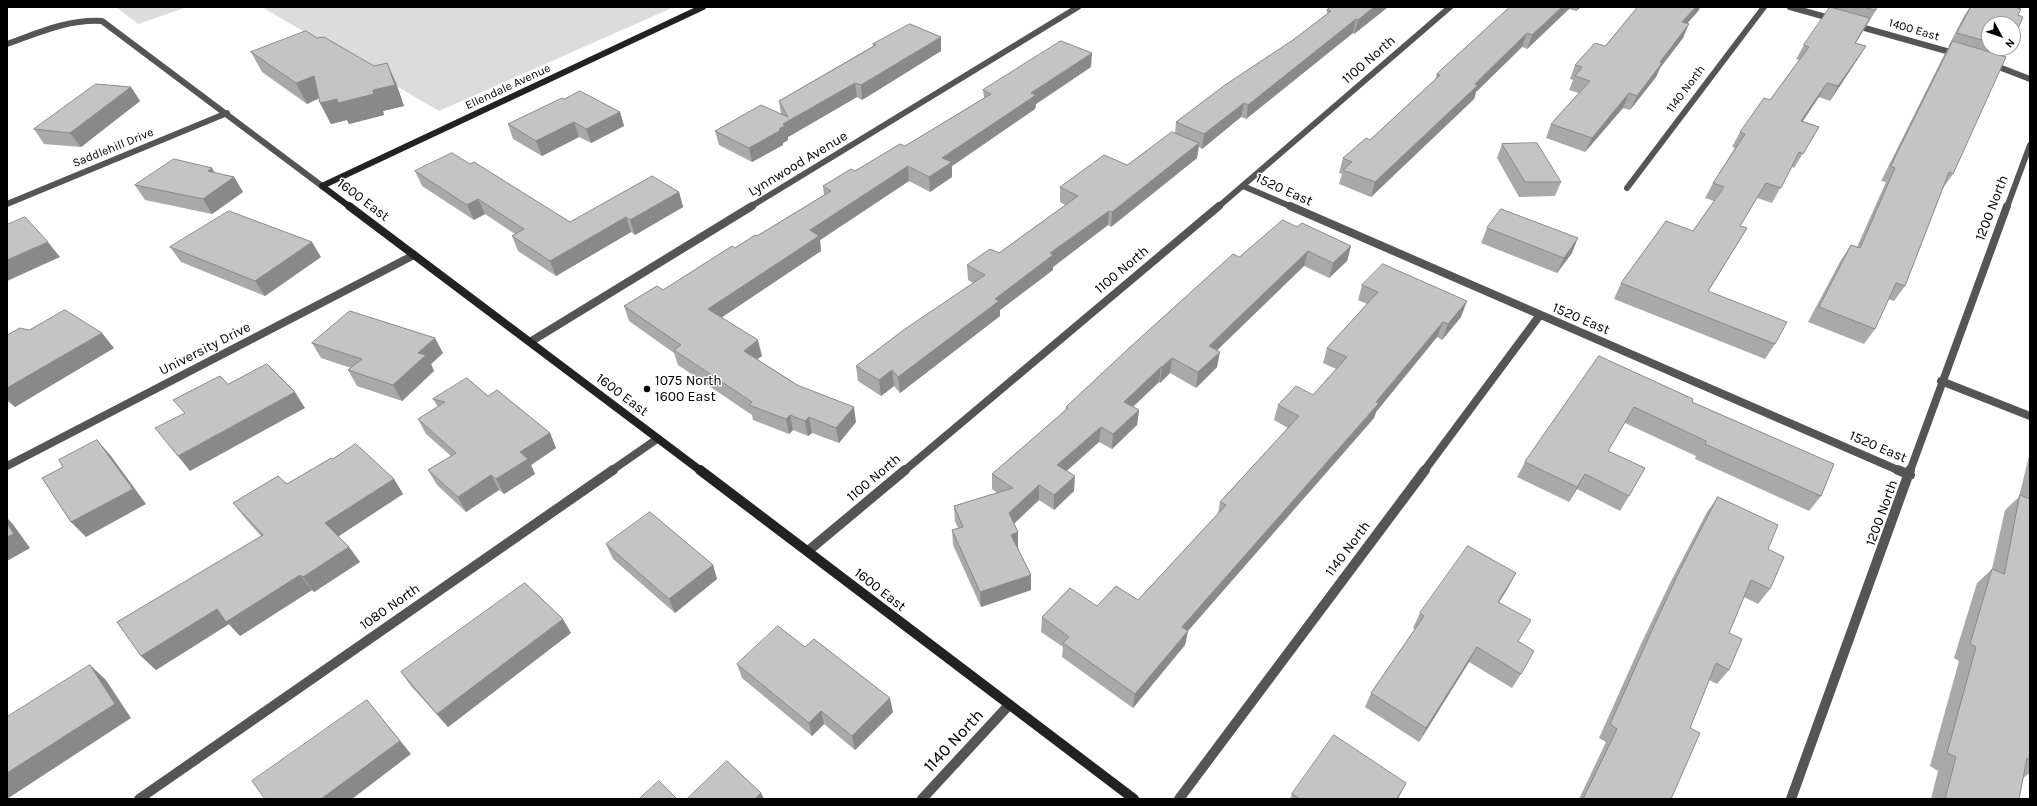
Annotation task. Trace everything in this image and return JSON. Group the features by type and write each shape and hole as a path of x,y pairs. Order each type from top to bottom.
{"street":[{"name":"Ellendale Avenue","path":"322,186 703,7"},
{"name":"Lynnwood Avenue","path":"530,342 1078,7"},
{"name":"1100 North","path":"808,551 1242,186 1450,7"},
{"name":"1140 North","path":"1627,188 1764,7"},
{"path":"1790,7 1842,22"},
{"name":"1600 East","path":"7,44 70,23 90,19 102,21 227,113 414,256 808,551 1009,706 1134,799"},
{"name":"1400 East","path":"1849,24 1961,55"},
{"path":"1983,61 2030,79"},
{"name":"Saddlehill Drive","path":"7,204 227,113"},
{"name":"1200 North","path":"1791,799 1910,475 1941,381 2030,145"},
{"name":"1520 East","path":"1242,186 1910,475"},
{"name":"University Drive","path":"7,466 414,256"},
{"name":"1140 North","path":"1179,799 1540,315"},
{"path":"1941,381 2030,416"},
{"name":"1080 North","path":"139,799 658,438"},
{"name":"1140 North","path":"922,799 1009,706"}],"shaded area":[{"path":"116,7 187,7 138,24"},
{"path":"262,7 674,7 439,111"}],"building":[{"path":"1331,7 1374,7 1358,20 1356,19 1248,105 1244,103 1204,134 1176,122 1225,85 1293,40 1331,11 1327,10"},
{"path":"1510,7 1562,7 1532,35 1527,33 1475,84 1478,85 1375,182 1343,170 1352,162 1343,158 1366,138 1370,140 1440,75 1437,74"},
{"path":"1638,7 1696,7 1682,22 1689,24 1660,62 1662,63 1637,96 1629,93 1592,138 1551,124 1590,81 1575,76 1582,67 1575,65 1595,43 1605,46"},
{"path":"1830,7 1870,18 1855,43 1866,46 1838,86 1827,83 1801,121 1819,127 1803,154 1799,152 1781,188 1766,183 1740,226 1747,228 1708,291 1787,322 1775,344 1621,283 1666,221 1693,231 1724,187 1713,183 1745,134 1740,132 1764,98 1770,100 1809,47 1804,45"},
{"path":"1864,7 1877,7 1875,10"},
{"path":"1971,7 2014,7 2021,9 2018,15 2020,16 1981,16 1981,40 1957,33"},
{"path":"910,24 941,37 861,85 855,83 783,124 786,125 779,129 781,130 749,148 715,131 761,105 788,117 779,101 876,45 873,44"},
{"path":"306,31 317,38 324,37 374,66 387,63 395,85 373,90 374,94 338,103 337,99 320,103 314,76 296,83 251,52"},
{"path":"1061,41 1092,53 1031,93 1036,95 942,158 952,162 929,177 908,166 810,230 819,236 708,309 758,340 744,351 797,385 854,407 836,428 809,417 805,421 790,415 786,419 749,405 752,402 674,350 681,345 624,306 657,286 663,290 732,246 735,248 755,235 757,236 831,191 823,186 851,169 855,171 900,144 905,146 991,94 983,90"},
{"path":"1953,41 1981,49 1981,56 2006,57 1953,174 1949,172 1905,286 1896,283 1875,329 1819,307 1851,245 1860,248 1895,168 1891,166"},
{"path":"96,84 131,87 70,133 34,129"},
{"path":"580,91 620,112 586,129 574,122 536,141 508,124 562,98 564,99"},
{"path":"1172,132 1199,143 1112,212 1109,211 1050,253 1053,255 995,299 999,301 898,377 892,370 879,380 856,366 905,329 985,275 967,265 990,249 999,253 1078,196 1060,187 1104,155 1127,165"},
{"path":"1537,143 1561,182 1525,182 1502,144"},
{"path":"452,153 470,164 474,162 570,222 652,176 679,192 630,220 626,217 550,261 512,236 524,229 478,199 467,205 415,171"},
{"path":"174,159 212,168 208,171 234,177 203,199 135,185"},
{"path":"1501,209 1578,238 1564,258 1487,228"},
{"path":"229,211 312,242 255,281 170,247"},
{"path":"25,217 48,242 7,260 7,225"},
{"path":"1283,220 1297,227 1302,223 1351,246 1333,263 1308,251 1209,346 1220,352 1198,372 1172,358 1161,367 1124,402 1139,410 1113,434 1101,427 1057,465 1075,476 1054,495 1039,485 1009,513 1018,532 1011,535 1031,575 980,592 952,530 963,527 954,506 1013,488 992,474 1068,408 1066,407 1233,254 1239,257"},
{"path":"1383,264 1467,301 1448,324 1443,322 1376,402 1379,403 1182,627 1188,631 1135,694 1063,643 1069,637 1042,617 1070,588 1097,606 1116,586 1138,600 1226,505 1220,502 1299,416 1278,405 1296,386 1313,395 1347,357 1327,348 1378,292 1362,285"},
{"path":"65,310 102,333 7,388 7,335 20,328 29,330"},
{"path":"350,311 435,338 418,353 426,355 393,385 348,370 362,359 312,343"},
{"path":"1599,356 1693,399 1692,402 1834,464 1821,496 1705,444 1706,441 1634,407 1608,451 1645,468 1629,496 1585,474 1577,487 1525,462"},
{"path":"267,364 295,392 178,456 155,428 185,413 173,400 220,376 228,384"},
{"path":"467,378 488,396 497,390 550,433 520,452 528,459 496,479 491,475 458,497 428,470 456,453 418,419 445,402 433,399"},
{"path":"97,440 133,489 71,522 42,478 63,467 59,460"},
{"path":"356,444 394,479 325,523 349,547 303,577 300,575 226,622 217,609 141,656 117,622 263,535 233,503 278,476 287,484"},
{"path":"2020,495 2030,499 2030,760 2027,758 2019,799 1945,799 1956,757 1947,753 1976,647 1970,644 1992,569 2004,574"},
{"path":"1718,497 1778,525 1768,549 1784,557 1770,589 1751,580 1729,633 1742,639 1729,670 1716,663 1690,728 1700,733 1671,799 1583,799 1617,729 1610,724 1652,630 1680,570"},
{"path":"650,512 713,565 669,599 606,544"},
{"path":"7,523 14,534 7,537"},
{"path":"1468,546 1516,573 1498,602 1531,620 1518,641 1534,651 1521,674 1477,647 1426,728 1371,693 1424,616 1420,613"},
{"path":"525,583 563,619 437,714 401,672"},
{"path":"778,626 805,647 814,639 890,698 852,736 821,711 809,723 737,664"},
{"path":"90,665 115,704 7,773 7,717"},
{"path":"367,700 400,741 321,799 265,799 252,781"},
{"path":"1334,735 1406,783 1397,799 1300,799 1292,794"},
{"path":"727,761 761,793 755,799 687,799"},
{"path":"659,781 677,799 639,799"}],"place":[{"name":"1075 North 1600 East","path":"647,389"}]}
